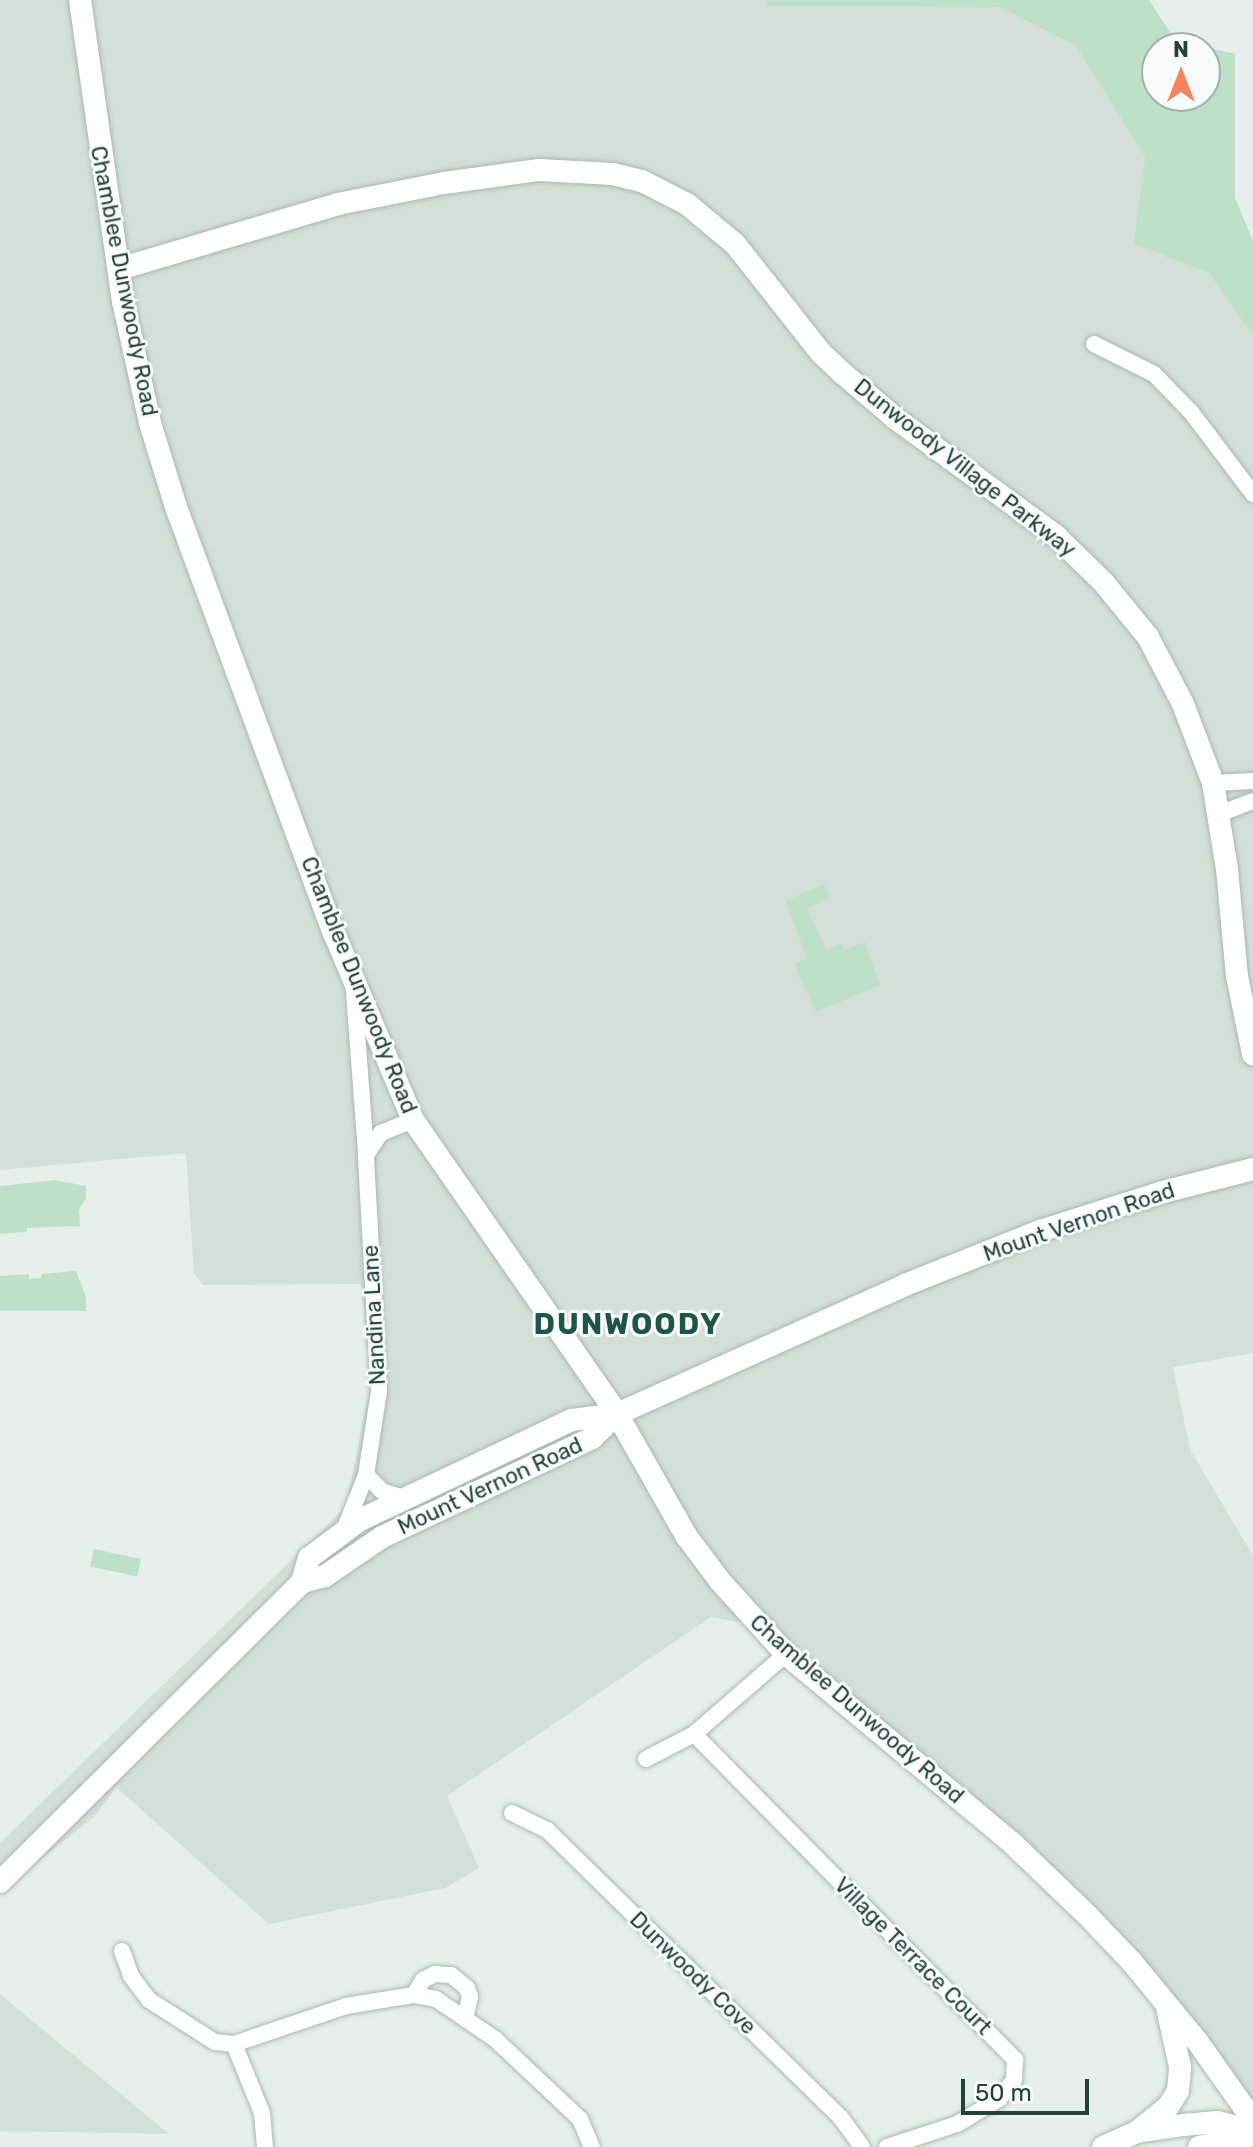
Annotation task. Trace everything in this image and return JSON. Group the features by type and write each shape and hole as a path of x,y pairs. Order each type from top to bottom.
{"street":[{"name":"Chamblee Dunwoody Road","path":"80,0 98,146 145,406 176,507 354,984 413,1120 617,1414 702,1559 786,1654 1013,1844 1131,1961 1197,2041 1253,2120"},
{"name":"Dunwoody Village Parkway","path":"119,269 338,204 444,183 551,170 613,174 642,181 687,204 735,244 821,353 865,394 1081,558 1127,609 1163,662 1197,735 1213,783 1237,976 1253,1054"},
{"path":"1094,344 1154,374 1191,412 1253,494"},
{"path":"1213,783 1253,781"},
{"path":"1219,814 1253,801"},
{"name":"Nandina Lane","path":"345,1528 366,1475 379,1391 354,984"},
{"path":"366,1155 381,1133 413,1120"},
{"name":"Mount Vernon Road","path":"0,1882 302,1582 325,1576 382,1537 592,1438 617,1414 905,1285 1040,1231 1178,1188 1253,1169"},
{"path":"302,1582 309,1558 345,1528 572,1420 617,1414"},
{"path":"366,1475 382,1491 404,1498"},
{"path":"646,1759 694,1734 786,1654"},
{"name":"Village Terrace Court","path":"694,1734 1015,2060 1014,2080 999,2099 957,2124 887,2147"},
{"name":"Dunwoody Cove","path":"512,1813 547,1830 841,2118 862,2147"},
{"path":"122,1951 131,1976 149,2000 215,2042 234,2044 346,2006 414,1995 436,1999 495,2039 580,2119 592,2147"},
{"path":"414,1995 423,1980 435,1974 451,1975 460,1981 470,1997 465,2018"},
{"path":"1103,2147 1137,2132 1168,2107 1178,2091 1180,2067 1167,2007"},
{"path":"234,2044 262,2113 265,2147"},
{"path":"1137,2132 1217,2122 1253,2133"},
{"path":"1199,2147 1253,2133"}],"shaded area":[{"path":"0,0 767,0 768,6 999,7 1076,46 1145,157 1135,244 1209,273 1253,336 1253,1353 1173,1367 1190,1449 1253,1556 1253,2140 1154,1996 1052,1873 759,1626 711,1617 447,1796 479,1868 445,1888 269,1924 116,1787 94,1817 0,1892 0,1843 346,1507 371,1382 361,1284 203,1285 194,1274 186,1153 0,1170"},
{"path":"0,1994 169,2134 0,2131"}],"green space":[{"path":"767,0 1149,0 1170,32 1141,32 1141,112 1221,112 1221,51 1235,54 1235,198 1253,241 1253,336 1209,273 1134,244 1145,157 1076,46 999,7 767,6"},
{"path":"824,884 831,898 807,908 826,950 841,943 845,950 865,942 880,985 816,1012 797,972 796,963 807,958 785,901"},
{"path":"55,1180 86,1186 86,1198 79,1210 80,1226 27,1228 27,1232 0,1234 0,1186"},
{"path":"76,1271 86,1297 86,1311 0,1311 0,1276 29,1274 29,1279 41,1278 42,1274"},
{"path":"94,1549 141,1559 137,1577 90,1567"}],"district":[{"name":"DUNWOODY","path":"628,1324"}]}
